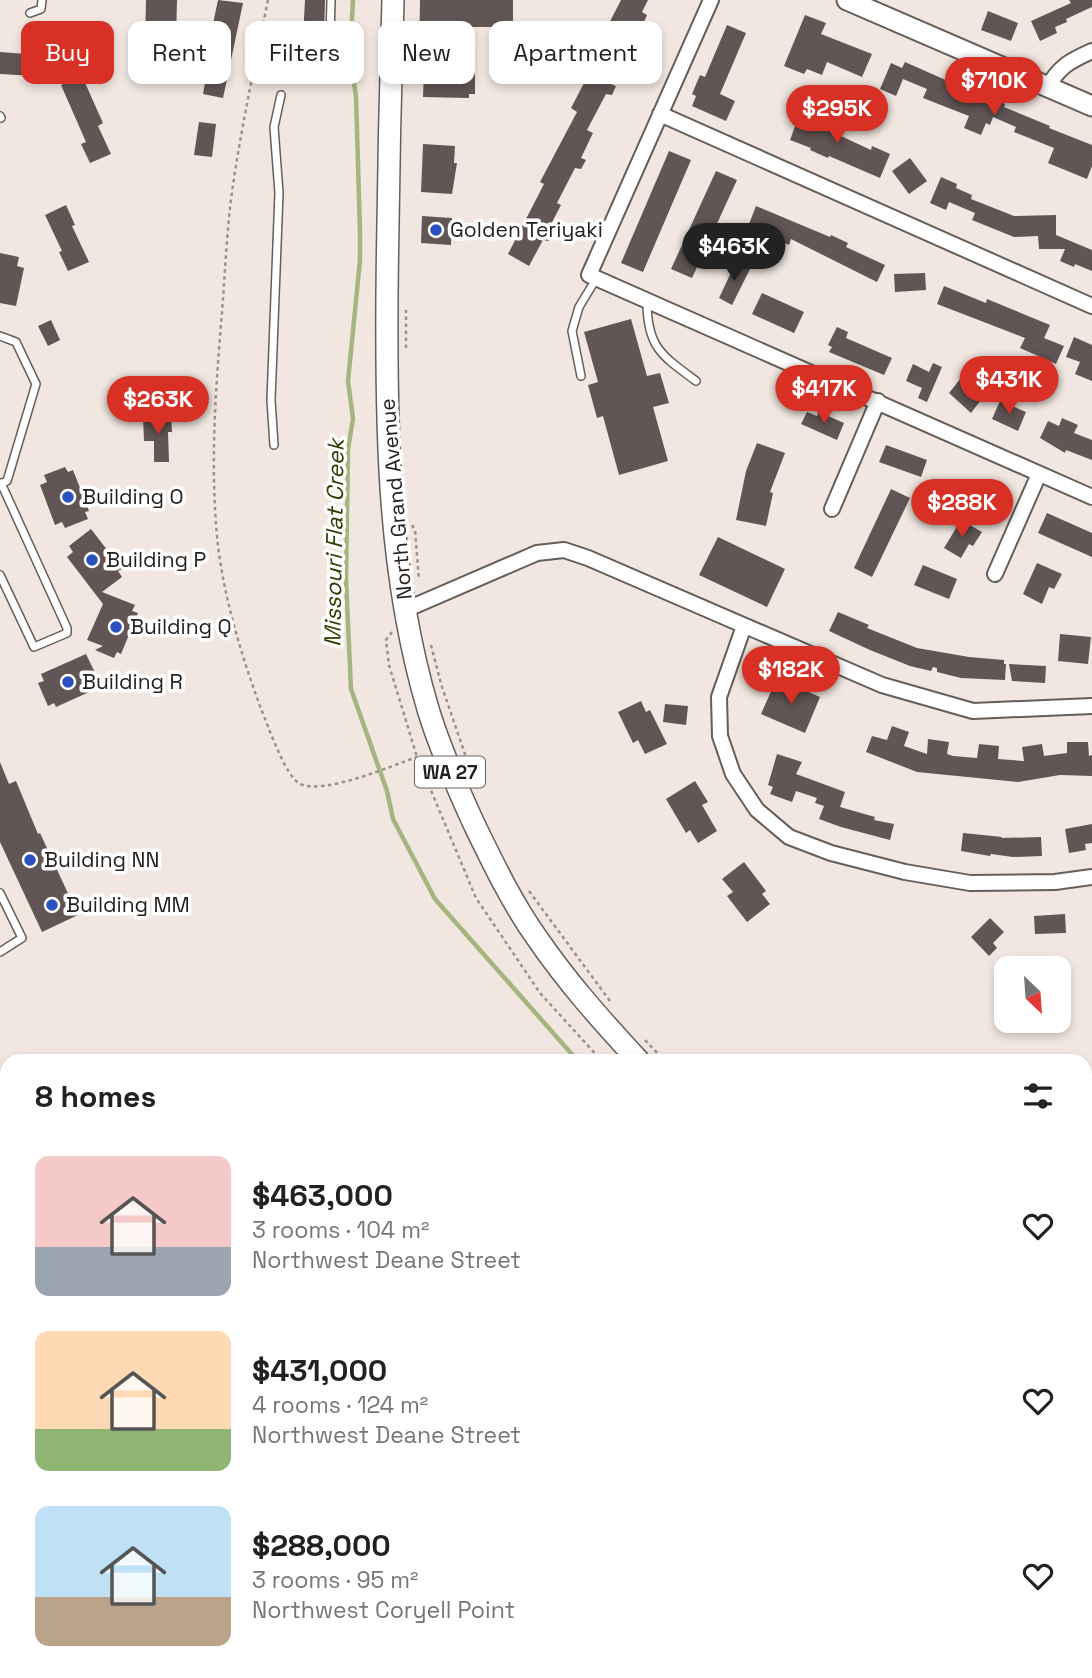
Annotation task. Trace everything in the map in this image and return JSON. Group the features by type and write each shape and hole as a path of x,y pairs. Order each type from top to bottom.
{"main road":[{"name":"North Grand Avenue","path":"393,0 388,171 387,433 397,566 411,612 428,710 452,776 494,866 536,937 583,1000 632,1054"}],"street":[{"path":"711,0 593,276 1092,497"},
{"path":"847,0 1092,106"},
{"path":"1048,87 1064,64 1092,51"},
{"path":"660,114 1092,306"},
{"path":"832,509 878,401"},
{"path":"995,574 1039,474"},
{"path":"411,612 537,553 564,550 883,685 973,711 1092,706"},
{"path":"744,626 719,697 720,736 733,774 757,810 789,836 831,853 905,872 970,883 1055,883 1092,877"}],"lane":[{"path":"30,13 41,9 42,0"},
{"path":"330,21 331,0"},
{"path":"274,445 271,400 279,192 274,127 281,95"},
{"path":"582,376 572,331 593,276"},
{"path":"647,300 647,327 661,355 696,381"},
{"path":"0,336 16,342 36,384 7,481 1,483 67,633 33,646 0,575"},
{"path":"0,892 22,938 0,952"}],"path":[{"path":"268,0 242,128 232,196 215,390 214,463 218,547 226,591 243,655 265,719 291,775 300,784 321,786 361,777 416,757"},
{"path":"405,348 406,310"},
{"path":"409,521 415,530 411,612 390,632 386,640 390,665 416,757 475,898 540,992 596,1054"},
{"path":"429,638 441,684 471,773"},
{"path":"527,887 538,906 613,1004"},
{"path":"638,1032 658,1054"}],"building":[{"path":"146,0 177,0 177,21 146,21"},
{"path":"218,0 243,3 231,60 231,21 214,21"},
{"path":"305,0 325,0 324,21 304,21"},
{"path":"420,0 513,0 513,21 489,21 489,27 475,27 475,21 420,21"},
{"path":"621,0 648,0 642,12 647,15 644,21 610,21"},
{"path":"1069,0 1092,0 1092,7 1066,19 1067,22 1055,27 1057,33 1040,41 1031,21 1071,3"},
{"path":"988,11 1018,23 1011,41 981,30"},
{"path":"805,15 826,23 821,34 872,54 862,77 827,62 822,75 807,69 804,74 784,66"},
{"path":"727,25 746,33 720,94 735,101 726,121 692,106 696,96 692,94 700,75 705,77"},
{"path":"0,52 21,54 21,75 0,74"},
{"path":"905,62 966,89 964,94 988,104 990,98 1005,104 1004,107 1050,126 1049,128 1092,145 1092,166 1087,179 1048,163 1054,148 1014,132 1016,127 993,117 990,125 986,123 981,135 964,128 969,116 923,98 927,89 903,79 896,96 880,89 891,63 902,68"},
{"path":"86,84 103,123 98,126 111,154 90,163 81,144 86,142 61,85"},
{"path":"205,84 226,84 223,98 203,94"},
{"path":"423,84 475,84 475,94 469,94 469,98 423,97"},
{"path":"584,84 616,86 612,95 606,94 587,130 593,133 581,158 586,160 581,169 575,168 557,203 561,205 548,230 553,232 549,241 543,240 529,266 508,254 544,184 540,182 577,112 571,108"},
{"path":"798,99 808,103 802,118 871,150 872,146 890,154 880,178 790,140 798,118 791,115"},
{"path":"199,122 216,124 212,157 194,155"},
{"path":"423,144 455,146 454,163 457,163 452,194 421,192"},
{"path":"669,151 691,160 643,272 621,263"},
{"path":"910,158 927,181 909,194 892,171"},
{"path":"716,171 737,180 692,278 671,269"},
{"path":"941,177 972,195 971,199 1014,216 1056,215 1056,235 1092,250 1092,271 1060,261 1065,249 1039,249 1038,236 1014,237 972,220 975,213 949,202 946,210 930,203"},
{"path":"66,205 75,225 72,226 89,262 68,271 45,215"},
{"path":"756,206 830,237 831,235 848,243 846,247 885,265 877,282 791,239 789,245 771,237 772,233 749,224"},
{"name":"Golden Teriyaki","path":"422,216 452,218 451,245 421,243"},
{"path":"0,253 19,257 17,266 24,268 16,306 0,303"},
{"path":"736,262 750,269 732,305 719,298"},
{"path":"925,273 926,290 895,292 894,274"},
{"path":"944,286 986,303 987,299 1050,325 1044,338 1064,346 1056,364 1020,348 1025,338 937,304"},
{"path":"762,293 804,312 794,333 752,314"},
{"path":"631,319 647,376 660,373 669,403 653,407 668,461 619,475 603,416 597,418 588,385 598,382 584,332"},
{"path":"51,320 60,340 48,346 38,326"},
{"path":"837,327 848,332 846,338 892,358 884,375 829,352 832,347 828,345"},
{"path":"1074,337 1092,345 1092,381 1075,374 1080,362 1066,357"},
{"path":"933,363 942,367 927,402 918,398 922,388 906,381 913,364 929,372"},
{"path":"961,378 984,396 971,413 949,393"},
{"path":"1000,401 1026,412 1018,431 992,419"},
{"path":"807,412 817,416 819,412 844,423 837,440 801,424"},
{"path":"143,417 171,417 172,432 168,432 169,462 154,462 154,441 144,441"},
{"path":"1062,418 1078,425 1074,433 1092,440 1092,460 1066,450 1065,453 1040,438 1048,421 1059,426"},
{"path":"757,443 785,453 770,492 773,493 766,526 736,520 746,471"},
{"path":"886,445 927,460 921,477 879,462"},
{"name":"Building O","path":"65,467 68,472 73,470 89,511 85,512 88,519 65,528 62,522 55,525 40,485 47,482 44,475"},
{"path":"992,485 996,501 953,512 948,495"},
{"path":"891,489 910,498 872,577 854,568"},
{"path":"1047,513 1092,533 1092,557 1038,533"},
{"path":"961,520 982,532 973,546 969,544 961,558 944,548"},
{"path":"91,529 122,569 118,571 122,577 102,592 135,605 132,611 138,613 121,654 117,652 114,658 95,650 103,646 87,640 103,604 67,557 73,552 69,546"},
{"path":"718,537 785,569 767,607 699,575"},
{"path":"1037,563 1062,574 1054,589 1049,587 1042,604 1023,594"},
{"path":"923,565 957,579 949,599 914,585"},
{"path":"838,612 869,625 867,628 917,648 1004,660 1005,680 961,678 937,672 937,668 933,667 931,671 910,666 870,650 829,631"},
{"path":"1060,634 1091,637 1088,664 1058,661"},
{"name":"Building R","path":"86,654 99,681 94,683 96,689 56,707 54,703 48,706 38,683 44,681 41,674"},
{"path":"1009,664 1046,666 1045,683 1012,681"},
{"path":"777,678 820,697 805,733 761,714"},
{"path":"641,701 646,712 650,710 667,744 645,754 638,740 633,743 618,712"},
{"path":"665,704 688,706 686,725 663,722"},
{"path":"892,726 909,732 904,746 927,754 928,739 949,742 947,754 953,756 977,758 979,744 999,746 998,759 1024,761 1022,747 1042,744 1044,756 1067,753 1067,742 1088,742 1089,756 1092,755 1092,776 1060,775 1018,782 917,772 866,752 872,736 887,740"},
{"path":"777,754 802,762 796,774 845,792 840,807 875,817 874,820 894,824 890,840 819,819 824,806 815,803 817,798 796,791 792,802 770,794 773,787 768,785"},
{"path":"0,762 9,784 16,781 38,834 40,833 78,915 42,932 0,842"},
{"path":"695,781 708,802 702,805 717,831 698,843 690,830 686,833 666,799"},
{"path":"1092,824 1092,843 1085,844 1086,850 1069,853 1065,829"},
{"path":"963,833 1001,838 1041,837 1042,856 990,856 961,851"},
{"path":"744,862 766,891 762,894 770,904 747,922 727,896 733,892 722,879"},
{"path":"1065,914 1066,933 1035,934 1034,916"},
{"path":"990,918 1004,932 993,943 997,948 989,956 971,937"}],"waterway":[{"name":"Missouri Flat Creek","path":"353,0 350,55 356,97 360,260 348,381 353,419 348,449 346,580 351,689 387,791 393,819 435,899 572,1054"}],"place":[{"name":"Golden Teriyaki","path":"436,230"},
{"name":"Building O","path":"68,497"},
{"name":"Building P","path":"92,560"},
{"name":"Building Q","path":"116,627"},
{"name":"Building R","path":"68,682"},
{"name":"Building NN","path":"30,860"},
{"name":"Building MM","path":"52,905"}]}
